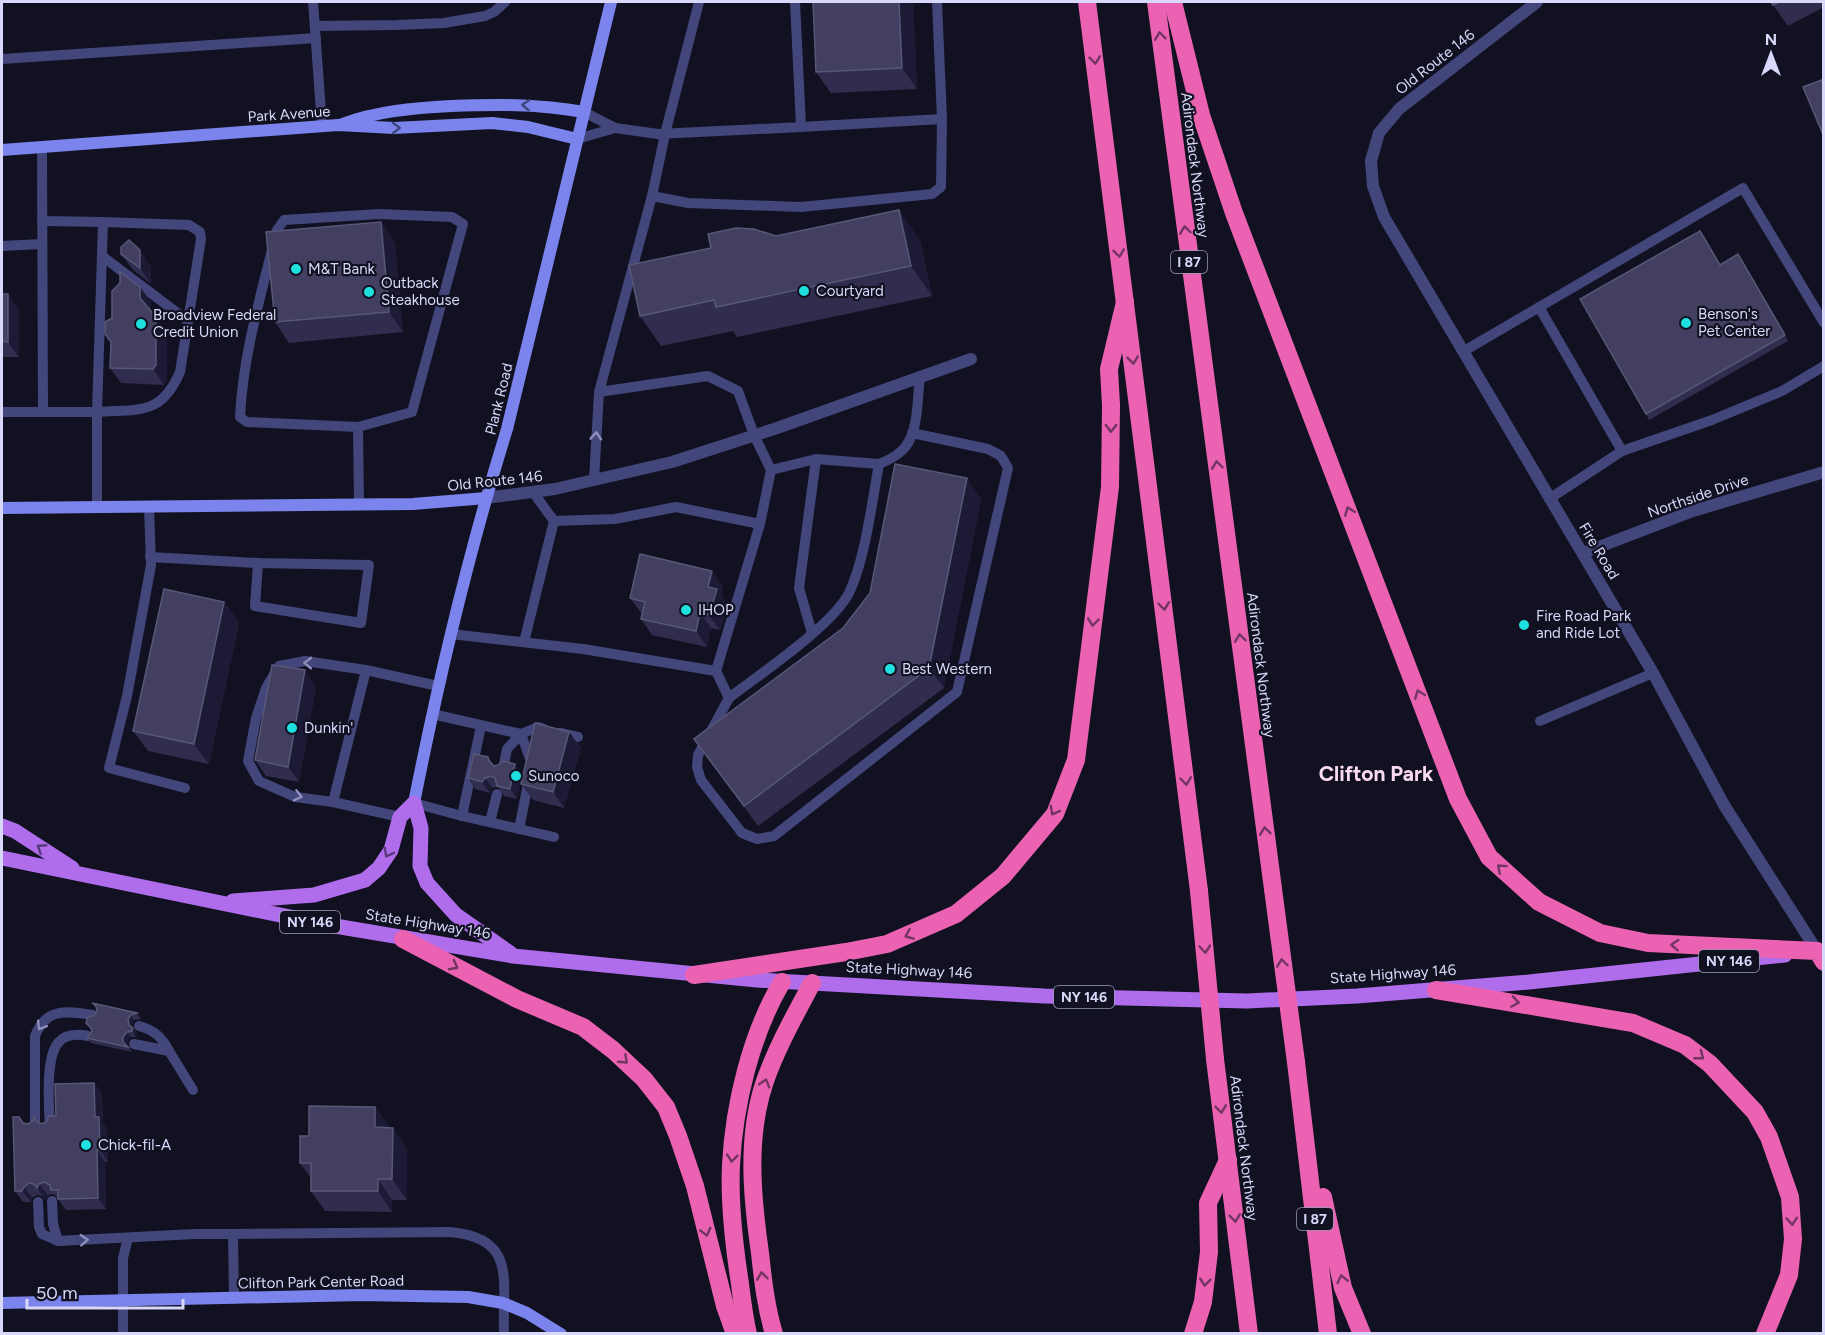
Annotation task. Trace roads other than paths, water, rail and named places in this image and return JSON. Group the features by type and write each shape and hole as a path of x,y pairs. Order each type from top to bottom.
{"highway":[{"name":"Adirondack Northway","path":"1087,2 1199,891 1215,1059 1249,1334"},
{"name":"Adirondack Northway","path":"1156,2 1302,1105 1328,1334"},
{"path":"1173,2 1201,115 1234,213 1458,799 1488,857 1539,902 1600,933 1648,944 1821,955"},
{"path":"694,975 887,944 956,914 1003,876 1054,814 1076,760 1110,487 1109,369 1125,302"},
{"path":"402,939 517,999 583,1027 613,1050 644,1079 666,1107 678,1136 695,1186 725,1306 735,1334"},
{"path":"748,1334 731,1215 731,1164 739,1107 755,1038 766,1010 782,982"},
{"path":"774,1334 766,1306 754,1210 752,1162 756,1120 764,1083 812,983"},
{"path":"1436,990 1633,1023 1685,1045 1710,1064 1755,1112 1769,1137 1790,1197 1793,1239 1789,1275 1765,1334"},
{"path":"1302,1105 1343,1288 1362,1334"},
{"path":"1193,1334 1203,1302 1209,1252 1208,1203 1228,1160"}],"main road":[{"path":"218,902 314,895 364,880 379,868 391,850 400,817 414,803 421,828 420,866 428,883 456,915 513,956"},
{"path":"2,826 15,831 79,873"},
{"name":"State Highway 146","path":"6,861 79,873 402,939 513,956 782,982 1044,996 1247,1001 1436,990 1821,955"}],"street":[{"name":"Plank Road","path":"414,803 438,686 486,498 507,429 611,2"},
{"name":"Old Route 146","path":"1371,161 1379,133 1399,110 1537,2"},
{"path":"338,125 359,117 433,107 508,104 550,106 584,112"},
{"name":"Park Avenue","path":"2,150 338,125 394,128 492,123 528,127 577,139"},
{"name":"Fire Road","path":"1371,161 1373,186 1384,217 1653,674 1724,805 1821,955"},
{"name":"Old Route 146","path":"2,508 413,504 555,489 672,462 971,359"},
{"name":"Northside Drive","path":"1583,553 1693,511 1824,472"},
{"name":"Clifton Park Center Road","path":"2,1303 373,1295 468,1297 503,1303 527,1312 561,1334"}],"lane":[{"path":"313,2 322,126"},
{"path":"315,26 444,22 485,16 506,2"},
{"path":"594,480 599,392 652,196 665,134 699,2"},
{"path":"795,2 801,127"},
{"path":"652,196 688,203 801,207 932,194 941,187 942,119 937,2"},
{"path":"2,59 316,38"},
{"path":"584,112 615,129"},
{"path":"577,139 615,129 665,134 942,119"},
{"path":"42,147 43,412"},
{"path":"1464,351 1743,188 1824,323"},
{"path":"379,214 452,217 463,224 412,412 358,427 247,422 240,417 256,315 277,230 284,220 379,214"},
{"path":"2,412 97,412 148,409 162,401 173,389 180,372 201,239 200,232 189,225 42,221"},
{"path":"97,506 97,412 103,222"},
{"path":"2,246 42,244"},
{"path":"102,256 188,321"},
{"path":"1539,307 1622,451"},
{"path":"1549,499 1622,451 1712,420 1782,391 1824,366"},
{"path":"599,392 708,376 738,391 754,435 771,470 760,524 716,671 729,698"},
{"path":"771,470 816,459 879,464 893,457 906,447 912,434 920,377"},
{"path":"358,427 359,504"},
{"path":"879,464 861,554 848,596 837,610 812,633 729,698 698,755 697,767 701,780 742,833 757,839 774,836 957,692 1008,468 1001,456 988,449 912,434"},
{"path":"812,633 799,588 816,459"},
{"path":"524,642 554,521 533,492"},
{"path":"149,507 150,557 127,696 109,768 185,788"},
{"path":"554,521 615,519 676,507 760,524"},
{"path":"150,557 258,563 369,565 361,623 255,606 258,563"},
{"path":"451,634 583,649 716,671"},
{"path":"400,817 333,802 295,797 259,781 248,761 256,718 266,688 279,666 306,661 366,670 438,686"},
{"path":"333,802 366,670"},
{"path":"1540,720 1653,674"},
{"path":"432,714 521,734"},
{"path":"462,816 482,726"},
{"path":"503,769 507,749 521,734 538,728 578,738"},
{"path":"519,829 532,764 521,734"},
{"path":"490,822 497,794"},
{"path":"414,803 554,837"},
{"path":"35,1128 35,1036 40,1023 57,1013 68,1012 93,1016"},
{"path":"139,1026 149,1028 164,1040 193,1090"},
{"path":"50,1128 50,1068 56,1045 62,1039 74,1035 88,1036"},
{"path":"134,1044 169,1051"},
{"path":"52,1201 53,1224 58,1241"},
{"path":"38,1202 39,1227 42,1234 58,1241 195,1234 450,1232 470,1234 485,1240 499,1254 503,1272 504,1334"},
{"path":"233,1234 234,1299"},
{"path":"123,1334 123,1258 129,1238"}],"place":[{"name":"M&T Bank","path":"296,269"},
{"name":"Courtyard","path":"804,291"},
{"name":"Outback Steakhouse","path":"369,292"},
{"name":"Benson's Pet Center","path":"1686,323"},
{"name":"Broadview Federal Credit Union","path":"141,324"},
{"name":"IHOP","path":"686,610"},
{"name":"Fire Road Park and Ride Lot","path":"1524,625"},
{"name":"Best Western","path":"890,669"},
{"name":"Dunkin'","path":"292,728"},
{"name":"Sunoco","path":"516,776"},
{"name":"Chick-fil-A","path":"86,1145"}],"district":[{"name":"Clifton Park","path":"1376,773"}]}
